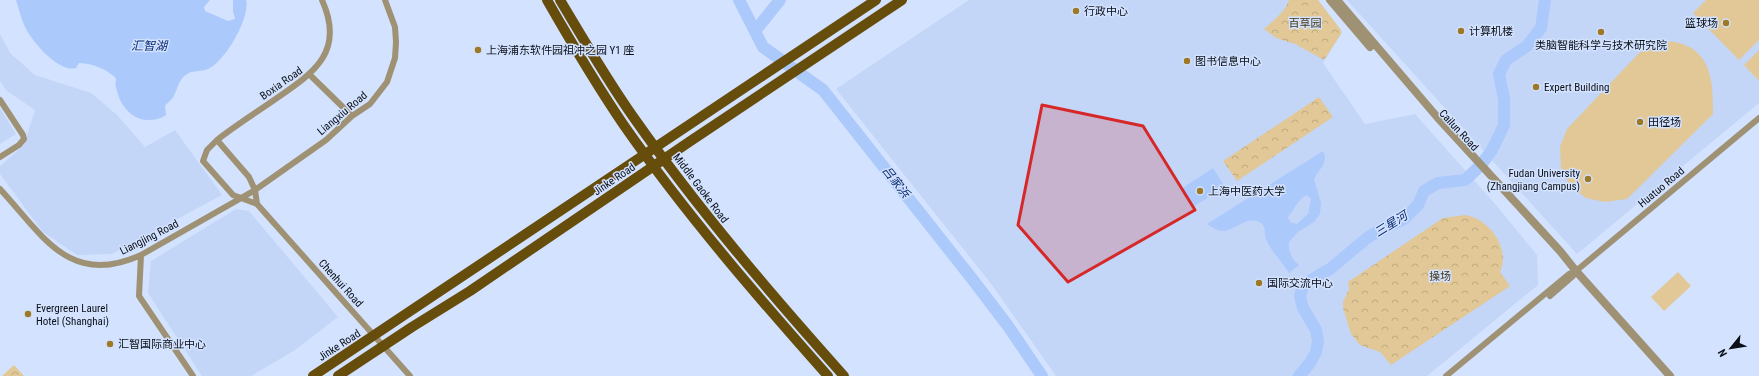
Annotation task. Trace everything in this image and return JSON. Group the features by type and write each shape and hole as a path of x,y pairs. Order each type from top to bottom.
{"main road":[{"path":"547,0 605,96 645,154 714,244 828,376"},
{"name":"Middle Gaoke Road","path":"560,0 622,101 664,159 723,237 844,376"},
{"name":"Jinke Road","path":"313,376 876,0"},
{"name":"Jinke Road","path":"338,376 470,291 902,0"}],"street":[{"name":"Boxia Road","path":"217,140 310,75 322,60 329,36 328,17 322,0"},
{"name":"Liangxiu Road","path":"256,190 326,140 352,116 370,104 380,93 391,71 395,58 396,42 391,12 385,0"},
{"name":"Cailun Road","path":"1330,0 1353,29 1471,156"},
{"name":"Cailun Road","path":"1337,0 1486,173 1560,251 1576,271 1670,376"},
{"path":"310,75 352,116"},
{"path":"0,100 21,131 24,139 19,145 0,157"},
{"name":"Huatuo Road","path":"1452,376 1560,288 1576,271 1759,118"},
{"path":"217,140 249,176 256,190 257,204 239,199 229,192 203,161 207,150 217,140"},
{"name":"Liangjing Road","path":"0,189 42,238 64,255 88,264 110,265 141,255 256,190"},
{"name":"Chenhui Road","path":"257,204 410,376"},
{"path":"141,255 139,296 193,376"},
{"name":"Huatuo Road","path":"1446,376 1569,274 1576,271"}],"highlighted area":[{"path":"1042,105 1143,126 1195,210 1068,282 1018,225"}],"shaded area":[{"name":"上海中医药大学","path":"969,0 1318,0 1342,32 1323,63 1365,124 1415,114 1496,205 1537,255 1538,285 1427,376 1056,376 992,285 836,89"},
{"name":"Fudan University (Zhangjiang Campus)","path":"1347,0 1759,0 1759,103 1577,254"},
{"path":"0,34 10,53 35,75 91,93 117,115 145,147 175,130 222,195 112,254 77,255 43,232 0,174 0,166 24,145 35,110 7,91 0,81"},
{"path":"0,108 16,134 0,144"},
{"path":"236,209 249,211 338,317 295,350 251,376 202,376 148,293 151,261"}],"green space":[{"name":"百草园","path":"1289,0 1318,0 1341,30 1341,34 1324,60 1295,44 1276,38 1264,29 1282,13"},
{"name":"篮球场","path":"1706,0 1759,0 1759,40 1739,60 1693,13"},
{"name":"田径场","path":"1658,42 1679,43 1690,47 1699,54 1709,71 1713,114 1627,199 1605,202 1586,198 1570,186 1561,168 1560,147 1567,129 1640,52"},
{"path":"1759,50 1759,81 1744,65"},
{"path":"1319,97 1333,117 1237,181 1223,161"},
{"name":"操场","path":"1465,215 1474,217 1482,222 1490,228 1496,236 1503,254 1503,263 1500,272 1510,286 1391,365 1380,352 1360,345 1351,334 1343,308 1343,302 1349,289 1348,282 1443,218"},
{"path":"1678,272 1691,286 1664,311 1651,297"},
{"path":"14,365 24,376 2,376"}],"water":[{"name":"汇智湖","path":"16,0 210,0 204,7 205,11 228,21 235,19 233,0 246,0 246,8 235,39 221,58 208,69 192,72 181,79 173,97 165,106 166,115 157,119 148,120 136,117 126,110 117,93 116,78 107,72 99,67 89,64 79,63 76,68 61,66 46,55 28,33"},
{"path":"1323,151 1325,159 1323,166 1314,179 1321,203 1320,214 1314,222 1298,232 1289,242 1291,255 1294,261 1299,265 1289,273 1268,243 1262,224 1257,221 1247,221 1231,229 1221,231 1207,224","holes":["1307,195 1311,199 1308,214 1297,224 1290,222 1288,217 1301,199"]},
{"path":"1213,168 1225,187 1193,207 1181,189"}],"waterway":[{"name":"吕家浜","path":"739,0 763,47 823,90 973,280 1008,326 1042,376"},
{"path":"755,31 780,0"},
{"name":"三星河","path":"1299,376 1310,363 1316,352 1318,341 1316,330 1303,308 1300,296 1303,286 1330,269 1367,238 1404,219 1418,205 1424,191 1438,183 1465,180 1481,165 1492,150 1504,125 1504,99 1499,74 1506,60 1527,46 1541,28 1545,0"}],"place":[{"name":"行政中心","path":"1076,11"},
{"name":"篮球场","path":"1726,23"},
{"name":"计算机楼","path":"1461,31"},
{"name":"类脑智能科学与技术研究院","path":"1601,32"},
{"name":"上海浦东软件园祖冲之园 Y1 座","path":"478,50"},
{"name":"图书信息中心","path":"1187,61"},
{"name":"Expert Building","path":"1536,87"},
{"name":"田径场","path":"1640,122"},
{"name":"Fudan University (Zhangjiang Campus)","path":"1588,179"},
{"name":"上海中医药大学","path":"1200,191"},
{"name":"国际交流中心","path":"1259,283"},
{"name":"Evergreen Laurel Hotel (Shanghai)","path":"28,314"},
{"name":"汇智国际商业中心","path":"110,344"}]}
